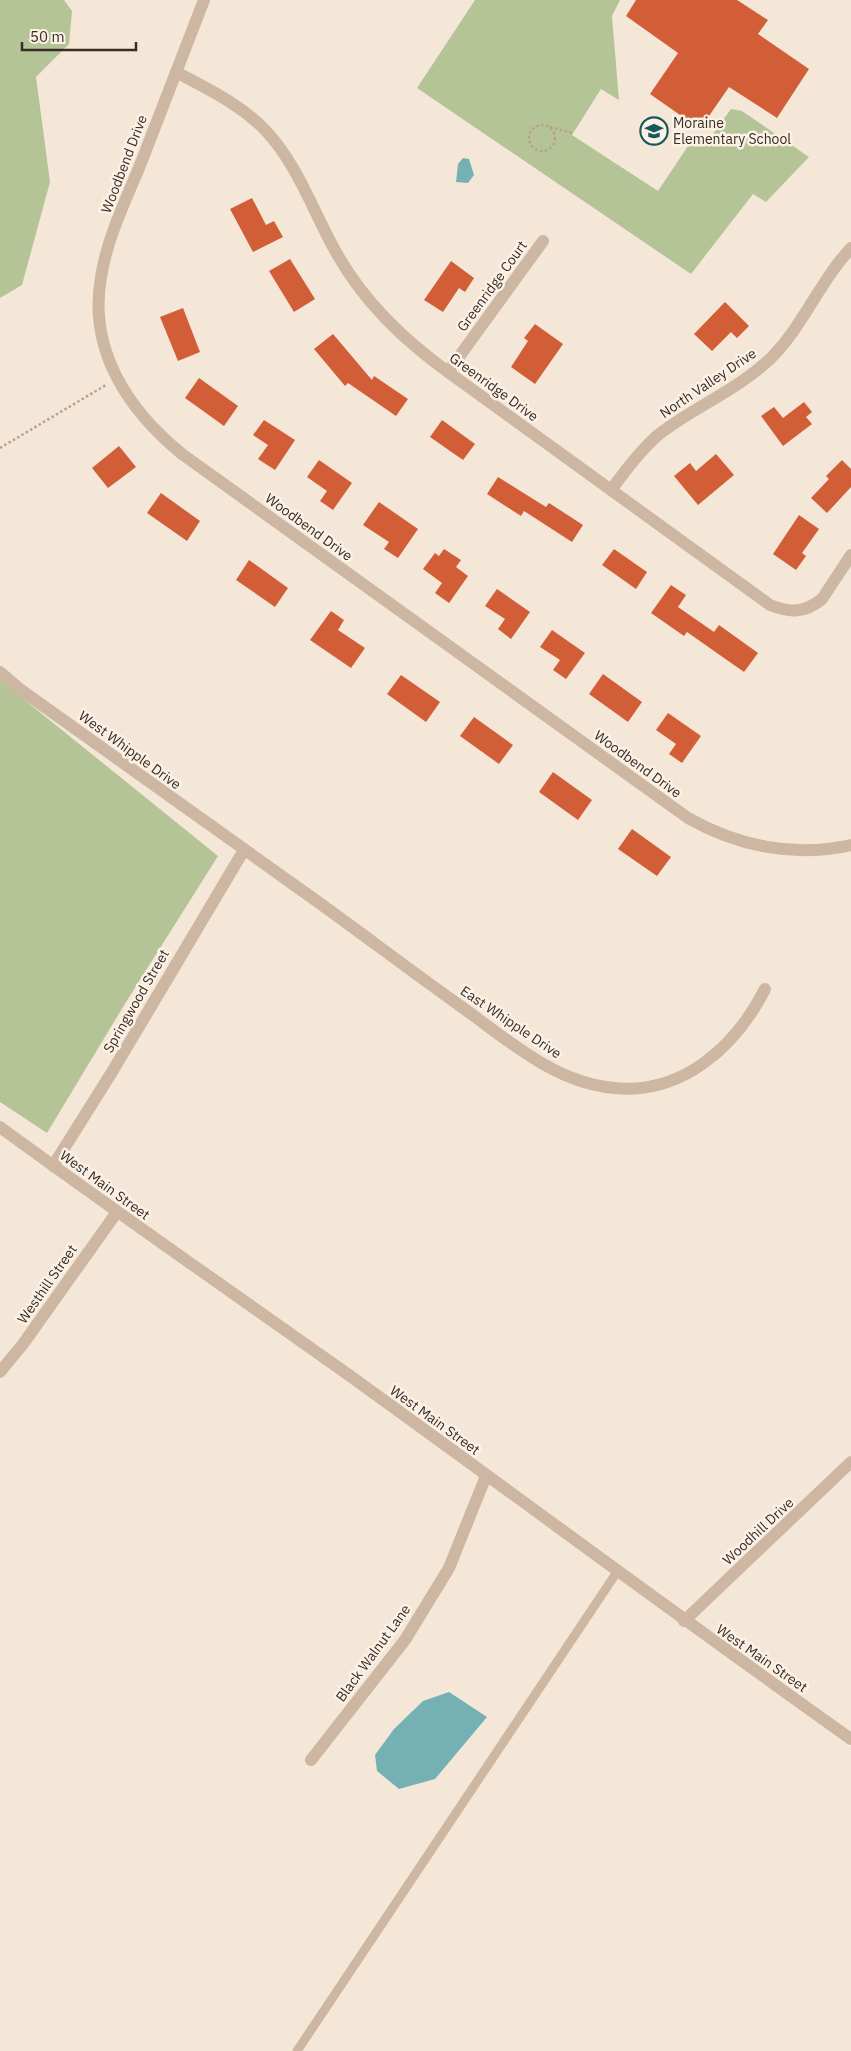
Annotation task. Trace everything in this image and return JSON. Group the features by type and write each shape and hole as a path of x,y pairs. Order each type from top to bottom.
{"street":[{"name":"Woodbend Drive","path":"204,0 114,232 101,276 98,294 101,328 118,379 143,418 182,454 688,818 720,834 758,846 805,850 851,845"},
{"name":"Greenridge Drive","path":"176,72 228,100 267,132 292,166 337,254 363,293 398,333 448,372 770,605 781,610 800,610 816,604 822,599 851,555"},
{"name":"Greenridge Court","path":"448,372 543,241"},
{"name":"North Valley Drive","path":"611,490 634,460 658,435 747,377 773,356 790,335 833,269 851,248"},
{"name":"West Whipple Drive","path":"0,672 21,690 244,850"},
{"name":"East Whipple Drive","path":"244,850 538,1061 564,1076 589,1084 615,1088 646,1087 670,1081 694,1070 715,1056 736,1034 754,1010 764,989"},
{"name":"Springwood Street","path":"53,1166 112,1072 244,850"},
{"name":"West Main Street","path":"0,1127 339,1368 684,1621 851,1739"},
{"name":"Westhill Street","path":"0,1372 24,1344 117,1212"},
{"name":"Woodhill Drive","path":"684,1621 851,1462"},
{"name":"Black Walnut Lane","path":"311,1760 405,1640 420,1616 449,1568 486,1476"}],"lane":[{"path":"297,2051 617,1572"}],"path":[{"path":"546,126 553,131 555,139 548,150 539,150 532,146 530,134 534,127 546,126 572,133"},
{"path":"0,448 118,379"}],"green space":[{"path":"0,0 64,0 72,11 69,44 36,77 50,182 22,285 0,298"},
{"path":"475,0 620,0 612,16 619,100 601,89 572,135 658,191 692,140 706,143 731,109 742,111 809,157 766,202 753,194 691,274 417,88"},
{"path":"0,680 218,856 126,1002 47,1133 0,1102"}],"water":[{"path":"463,158 469,159 474,175 468,183 456,182 458,164"},
{"path":"449,1692 487,1717 435,1779 399,1789 377,1771 375,1755 394,1729 423,1701"}],"building":[{"path":"636,0 737,0 768,20 758,34 809,69 777,118 729,87 700,129 650,94 678,53 626,16"},
{"path":"252,198 266,225 274,221 283,237 253,252 230,209"},
{"path":"290,259 315,299 294,312 269,271"},
{"path":"451,261 474,278 465,292 459,288 443,312 424,300"},
{"path":"725,302 749,326 737,338 731,332 712,351 694,334"},
{"path":"183,308 200,352 178,361 160,317"},
{"path":"535,324 563,344 535,384 511,367 528,341 524,338"},
{"path":"333,334 372,380 374,376 408,399 396,416 348,383 345,386 314,349"},
{"path":"199,378 238,406 224,426 185,398"},
{"path":"804,402 812,412 806,417 812,424 783,446 761,416 774,407 783,418"},
{"path":"264,420 295,440 275,470 258,459 268,445 253,435"},
{"path":"442,420 475,444 463,460 430,437"},
{"path":"119,446 136,467 108,488 92,468"},
{"path":"716,454 734,475 698,505 674,476 690,463 696,471"},
{"path":"319,460 352,483 333,510 320,501 327,491 307,477"},
{"path":"842,460 851,469 851,487 827,513 811,498 829,479 826,476"},
{"path":"498,477 546,507 549,503 583,525 572,542 524,511 521,516 487,494"},
{"path":"161,493 200,521 187,541 147,513"},
{"path":"379,502 418,529 398,558 384,549 389,542 363,525"},
{"path":"799,515 819,529 802,553 806,556 796,570 773,554"},
{"path":"444,549 461,560 456,567 468,576 449,603 435,593 442,583 423,569 435,553 439,556"},
{"path":"614,549 647,572 636,589 602,565"},
{"path":"249,560 288,588 275,607 236,580"},
{"path":"671,585 686,595 678,607 714,632 719,625 758,653 744,672 687,632 684,636 651,613"},
{"path":"497,589 530,612 511,639 498,629 505,619 485,606"},
{"path":"331,611 344,620 338,630 365,648 351,668 310,640"},
{"path":"552,630 585,653 566,679 553,670 560,660 540,647"},
{"path":"603,674 642,702 628,722 589,694"},
{"path":"401,675 440,702 426,722 387,694"},
{"path":"668,713 701,736 682,763 669,754 676,744 656,730"},
{"path":"474,717 513,745 499,764 460,736"},
{"path":"553,772 592,800 578,820 539,792"},
{"path":"632,829 671,857 657,876 618,849"}],"place":[{"name":"Moraine Elementary School","path":"654,131"}]}
